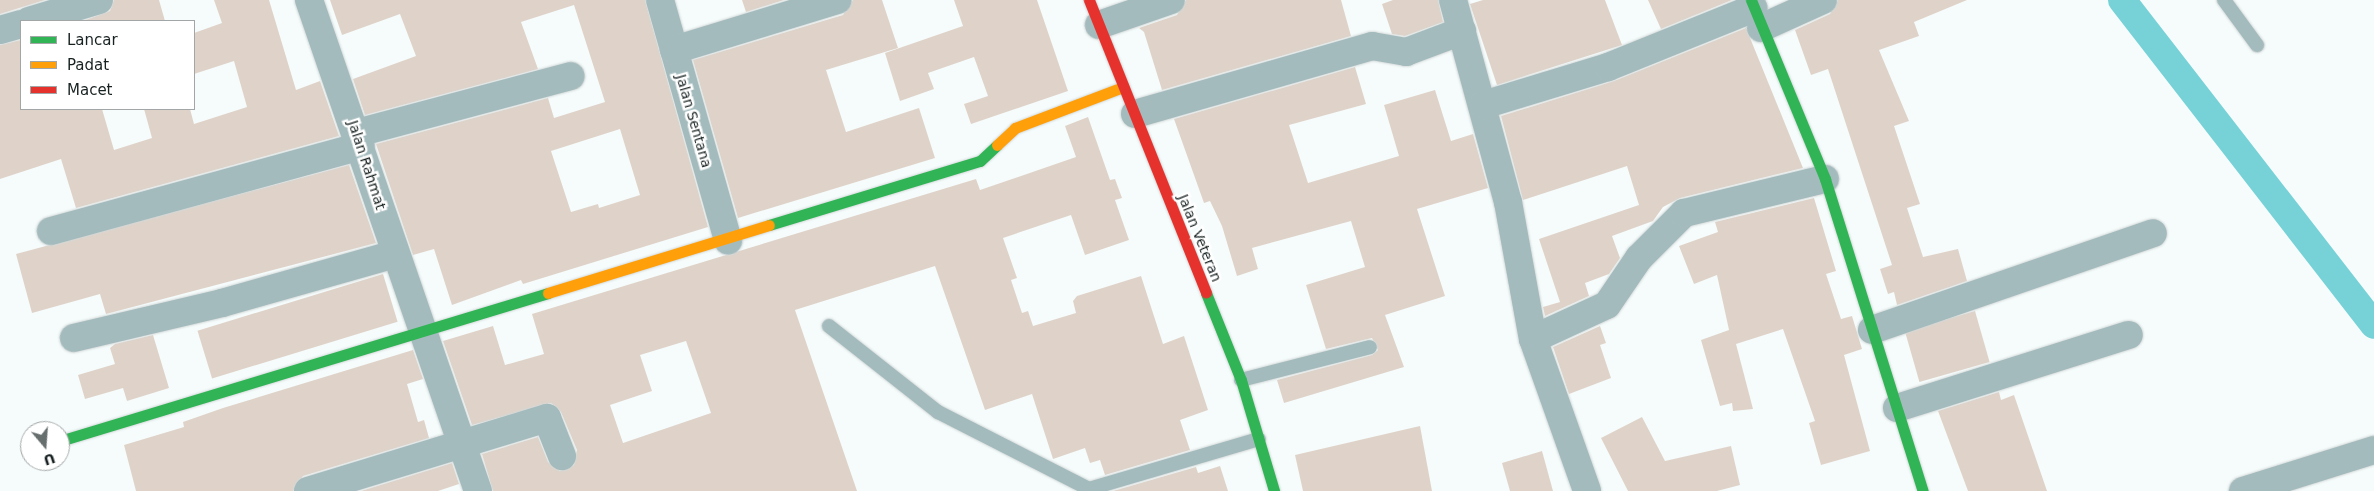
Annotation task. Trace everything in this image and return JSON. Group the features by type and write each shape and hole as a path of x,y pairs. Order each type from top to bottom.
{"street":[{"path":"32,20 99,0"},
{"name":"Jalan Rahmat","path":"309,0 359,140 395,254 426,330 478,491"},
{"name":"Jalan Sentana","path":"660,0 728,241"},
{"path":"674,50 838,0"},
{"path":"1094,12 1171,0"},
{"path":"1453,0 1508,202 1533,339 1587,491"},
{"path":"1483,105 1608,67 1755,12 1823,0"},
{"name":"Jalan Veteran","path":"1094,12 1240,380 1274,491"},
{"path":"1755,12 1825,179 1923,491"},
{"path":"0,30 20,24"},
{"path":"1135,114 1372,46 1406,52 1462,31"},
{"path":"51,231 571,76"},
{"path":"70,438 728,241 980,161 1015,128 1123,87"},
{"path":"1533,339 1607,305 1640,258 1684,213 1825,179"},
{"path":"1872,330 2154,233"},
{"path":"74,338 222,303 395,254"},
{"path":"1897,408 2129,335"},
{"path":"308,491 547,418 562,456"},
{"path":"2243,491 2374,450"}],"lane":[{"path":"2224,0 2257,45"},
{"path":"828,326 938,412 1089,489 1259,439"},
{"path":"1240,380 1370,347"}],"building":[{"path":"0,0 45,0 0,14"},
{"path":"114,0 159,0 165,20 86,20 110,11"},
{"path":"214,0 269,0 296,90 320,81 339,136 76,208 61,159 0,179 0,45 20,40 20,110 102,110 114,150 152,138 144,110 190,110 194,124 247,107 234,61 195,74 195,33 222,23"},
{"path":"330,0 645,0 708,227 523,284 521,280 452,305 434,249 413,255 376,144 548,98 554,118 605,102 574,5 521,22 538,69 365,115 353,79 416,56 400,14 342,35","holes":["620,129 640,195 599,208 598,204 571,212 551,151"]},
{"path":"742,0 784,0 746,12"},
{"path":"853,0 882,0 898,48 826,70 846,132 919,108 935,158 738,218 693,60 843,15"},
{"path":"954,0 1037,0 1068,91 971,124 964,104 988,96 974,57 928,73 934,89 900,101 885,53 963,26"},
{"path":"1186,0 1341,0 1351,36 1162,90 1144,32 1139,28 1177,15"},
{"path":"1393,0 1438,0 1443,22 1405,36 1392,34 1382,4"},
{"path":"1483,0 1605,0 1622,45 1497,85 1470,4"},
{"path":"1648,0 1732,0 1661,29"},
{"path":"1838,0 1967,0 1914,22 1919,36 1879,50 1909,121 1894,126 1920,204 1907,208 1923,257 1958,249 1967,281 1897,305 1894,292 1888,294 1880,269 1892,265 1828,69 1811,75 1795,30 1830,14"},
{"path":"1746,28 1803,168 1680,198 1663,207 1653,221 1612,236 1620,258 1609,274 1585,283 1589,296 1545,316 1543,307 1560,302 1539,239 1639,205 1627,166 1523,200 1501,116 1614,81"},
{"path":"1355,67 1366,104 1289,125 1308,183 1399,156 1384,105 1435,90 1451,141 1473,134 1488,188 1417,209 1445,296 1385,315 1404,367 1284,403 1277,380 1372,355 1378,350 1372,338 1326,349 1306,285 1365,267 1351,221 1252,248 1258,269 1237,276 1222,226 1210,201 1204,203 1174,119"},
{"path":"1088,117 1110,180 1115,179 1122,198 1115,200 1129,240 1085,255 1071,215 1003,238 1017,278 1011,280 1022,313 1028,311 1033,326 1076,313 1073,301 1077,296 1141,276 1163,344 1184,336 1208,410 1180,420 1190,450 1105,475 1100,460 1090,463 1085,448 1053,459 1032,394 985,410 935,266 795,310 857,491 493,491 482,454 538,437 548,462 560,471 574,465 577,450 561,412 551,403 472,425 443,341 493,326 505,365 544,354 532,314 976,179 980,190 1076,157 1065,126","holes":["686,341 711,413 623,443 610,405 652,391 640,355"]},
{"path":"349,165 376,243 106,314 100,294 32,313 16,254"},
{"path":"1814,198 1836,271 1826,274 1841,319 1852,316 1862,349 1844,355 1870,451 1821,465 1809,423 1815,421 1783,329 1736,344 1753,409 1733,411 1732,403 1720,406 1701,340 1729,330 1717,275 1694,284 1679,246 1718,232 1715,222"},
{"path":"383,274 398,322 212,379 197,331"},
{"path":"1975,311 1990,362 1919,382 1905,331"},
{"path":"1600,326 1606,343 1600,345 1611,378 1569,394 1553,347"},
{"path":"153,335 169,388 127,401 123,388 85,399 78,375 115,364 110,348 115,344"},
{"path":"413,350 423,379 407,384 418,422 424,420 429,438 303,476 293,491 136,491 124,445 184,427 183,422 223,408"},
{"path":"1999,392 2001,400 2014,395 2047,491 1968,491 1938,411"},
{"path":"1642,417 1665,461 1731,446 1740,485 1717,491 1628,491 1601,438"},
{"path":"1420,426 1432,491 1303,491 1295,455"},
{"path":"1542,451 1553,491 1510,491 1502,463"},
{"path":"452,463 459,484 438,491 361,491"},
{"path":"1220,466 1228,491 1113,491 1196,467 1198,473"}],"waterway":[{"path":"2122,0 2374,325"}],"traffic: fast":[{"path":"1751,0 1825,179 1923,491"},
{"path":"769,225 980,161 997,145"},
{"path":"70,438 548,293"},
{"path":"1206,293 1241,380 1274,491"}],"traffic: slow":[{"path":"997,145 1015,128 1123,87"},
{"path":"548,293 769,225"}],"traffic: jam":[{"path":"1089,0 1206,293"}]}
